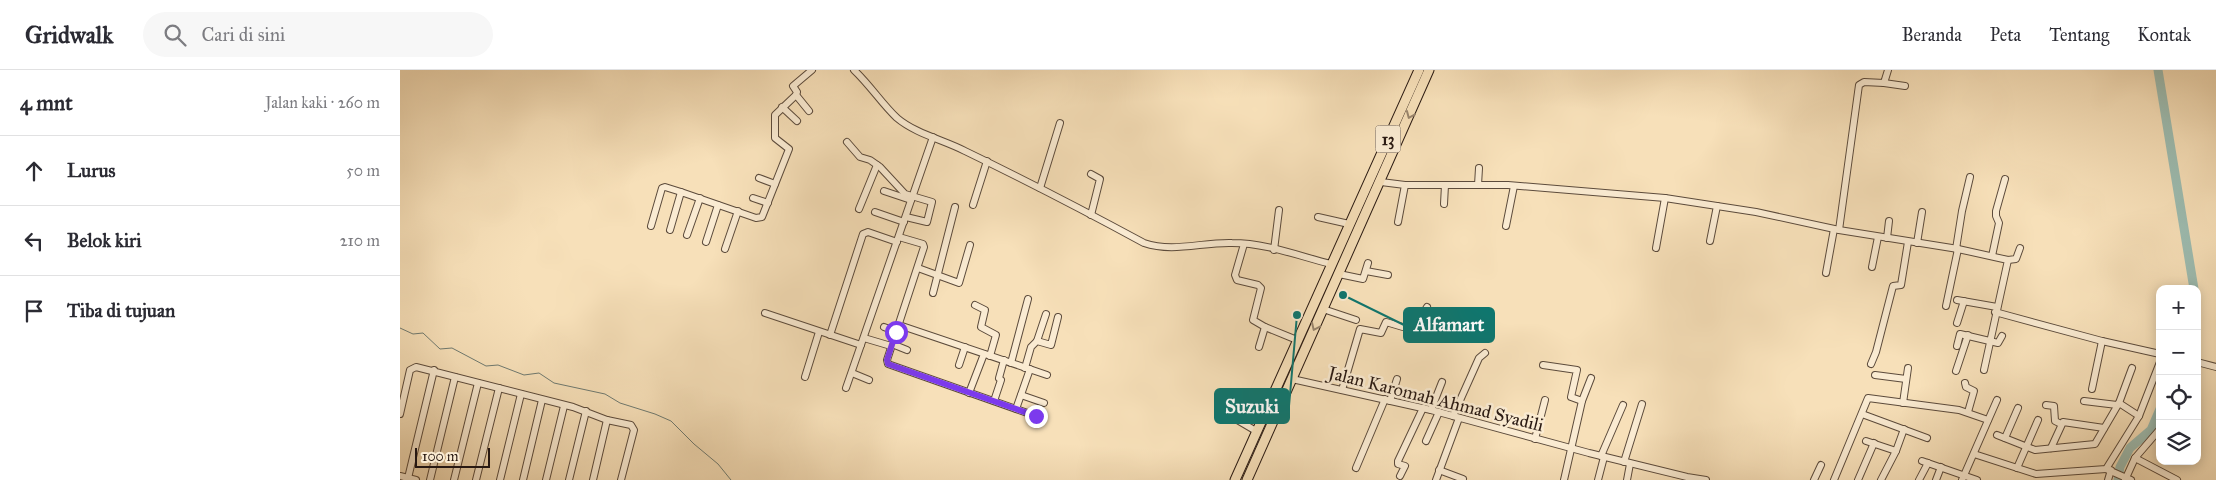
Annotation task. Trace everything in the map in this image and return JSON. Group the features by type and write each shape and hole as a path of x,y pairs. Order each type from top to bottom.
{"highway":[{"name":"13","path":"1235,480 1419,70"},
{"name":"13","path":"1247,480 1381,182 1429,70"},
{"path":"1344,234 1355,240"}],"street":[{"path":"810,111 796,95 797,92 793,86 812,70"},
{"path":"854,70 869,84 898,118 933,137 1040,188 1144,243 1156,247 1173,248 1233,243 1244,244 1331,264"},
{"path":"1884,83 1888,70"},
{"path":"1826,273 1837,230 1859,85 1864,82 1905,86"},
{"path":"651,226 662,188 665,187 759,218 762,217 789,149 775,138 775,116 796,95"},
{"path":"782,107 797,121"},
{"path":"1040,188 1060,123"},
{"path":"846,388 933,137"},
{"path":"847,142 860,157 878,164 902,192 912,198"},
{"path":"973,205 986,161"},
{"path":"859,209 878,164"},
{"path":"1478,185 1479,168"},
{"path":"1091,174 1100,179 1091,215"},
{"path":"1946,306 1962,211 1970,176"},
{"path":"759,178 775,184"},
{"path":"1992,256 1999,223 1996,211 2005,179"},
{"path":"1381,182 1405,185 1514,186 1665,198 1781,217 1837,230 1957,249 2008,260 2016,259 2020,248"},
{"path":"1398,222 1405,185"},
{"path":"1444,204 1445,185"},
{"path":"1506,226 1514,186"},
{"path":"875,212 905,219 927,221 932,202 884,191"},
{"path":"670,230 682,192"},
{"path":"687,234 700,198"},
{"path":"753,198 768,203"},
{"path":"1656,248 1665,198"},
{"path":"706,242 718,205"},
{"path":"1710,241 1717,206"},
{"path":"933,293 955,207"},
{"path":"1274,250 1279,210"},
{"path":"725,249 738,211"},
{"path":"1917,243 1922,212"},
{"path":"1318,217 1349,224"},
{"path":"1887,238 1889,221"},
{"path":"830,335 863,234 868,232 924,245 918,268 891,345 887,360 888,364 1036,416"},
{"path":"1872,267 1878,237"},
{"path":"1871,364 1876,352 1893,286 1901,286 1908,242"},
{"path":"1244,244 1235,276 1237,280 1260,286 1254,321 1297,340"},
{"path":"918,268 959,283 970,245"},
{"path":"1984,370 2008,260"},
{"path":"1339,274 1363,279 1368,264"},
{"path":"1366,271 1388,275"},
{"path":"994,401 1028,299"},
{"path":"1957,323 1960,300 2102,341 2156,353"},
{"path":"969,393 996,335 981,327 985,310 975,304"},
{"path":"1342,390 1360,329 1381,333 1386,322 1413,330 1420,321 1426,307"},
{"path":"1323,309 1356,320"},
{"path":"766,313 830,335 862,342 891,345 907,350"},
{"path":"1016,409 1028,369 1031,347 1037,342 1046,314"},
{"path":"1037,342 1051,345 1058,317"},
{"path":"1420,321 1454,334"},
{"path":"899,325 1047,375"},
{"path":"884,327 896,332"},
{"path":"1259,346 1265,327"},
{"path":"805,377 819,332"},
{"path":"1957,346 1959,335 1968,335 1998,342 2002,336"},
{"path":"1956,371 1968,335"},
{"path":"2092,389 2102,341"},
{"path":"959,365 965,347"},
{"path":"1436,480 1456,417 1479,358 1485,353"},
{"path":"2201,363 2216,368"},
{"path":"1543,365 1577,370 1572,397 1582,401"},
{"path":"400,414 412,368 416,367 434,370 586,411 607,420 631,425 634,430 621,480"},
{"path":"1903,403 1908,368"},
{"path":"1997,435 2035,450 2093,445 2118,404 2132,368"},
{"path":"408,478 434,370"},
{"path":"852,373 869,380"},
{"path":"2119,475 2156,373"},
{"path":"1875,375 1906,379"},
{"path":"430,480 455,377"},
{"path":"1564,480 1582,401 1591,378"},
{"name":"Jalan Karomah Ahmad Syadili","path":"1292,379 1439,412 1686,479 1706,480"},
{"path":"1356,468 1397,379"},
{"path":"454,480 478,382"},
{"path":"1431,410 1442,382"},
{"path":"1965,383 1966,387 1974,391 1968,412"},
{"path":"476,480 499,388"},
{"path":"500,480 521,394"},
{"path":"1021,395 1044,403"},
{"path":"1834,480 1868,398 1968,412 1988,420"},
{"path":"523,480 542,400"},
{"path":"1535,439 1545,400"},
{"path":"1963,478 1997,400"},
{"path":"2084,401 2118,404 2140,416"},
{"path":"1627,480 1627,463 1642,404"},
{"path":"1598,480 1603,457 1623,405"},
{"path":"2046,405 2054,406 2055,421 2061,424 2066,422 2104,428"},
{"path":"546,480 564,406"},
{"path":"1400,476 1405,466 1398,464 1398,461 1423,408"},
{"path":"2004,438 2018,408"},
{"path":"569,480 586,411"},
{"path":"1222,411 1256,431"},
{"path":"1426,441 1439,412"},
{"path":"1862,414 1927,438"},
{"path":"593,480 607,420"},
{"path":"2017,468 2038,420"},
{"path":"2052,448 2061,424"},
{"path":"1880,480 1896,451 1904,429"},
{"path":"2108,480 2119,475 2156,434"},
{"path":"1866,440 1896,451"},
{"path":"1858,480 1874,443"},
{"path":"1974,454 2017,468 2034,477 2119,475"},
{"path":"2135,458 2177,480"},
{"path":"1919,480 1925,462 1941,467 1963,478 1977,480"},
{"path":"1814,480 1822,465"},
{"path":"1936,480 1941,467"},
{"path":"1439,470 1462,479"},
{"path":"400,476 416,480"}],"waterway":[{"path":"2158,70 2193,285"},
{"path":"400,328 413,334 423,333 440,349 452,348 486,366 498,365 524,375 539,373 554,383 605,394 620,403 671,421 718,464 731,480"},
{"path":"2118,480 2120,467 2130,448 2151,430 2156,418"}],"place":[{"name":"Alfamart","path":"1343,295"},
{"name":"Suzuki","path":"1297,315"}],"route":[{"path":"896,332 887,360 888,364 1036,416"}]}
